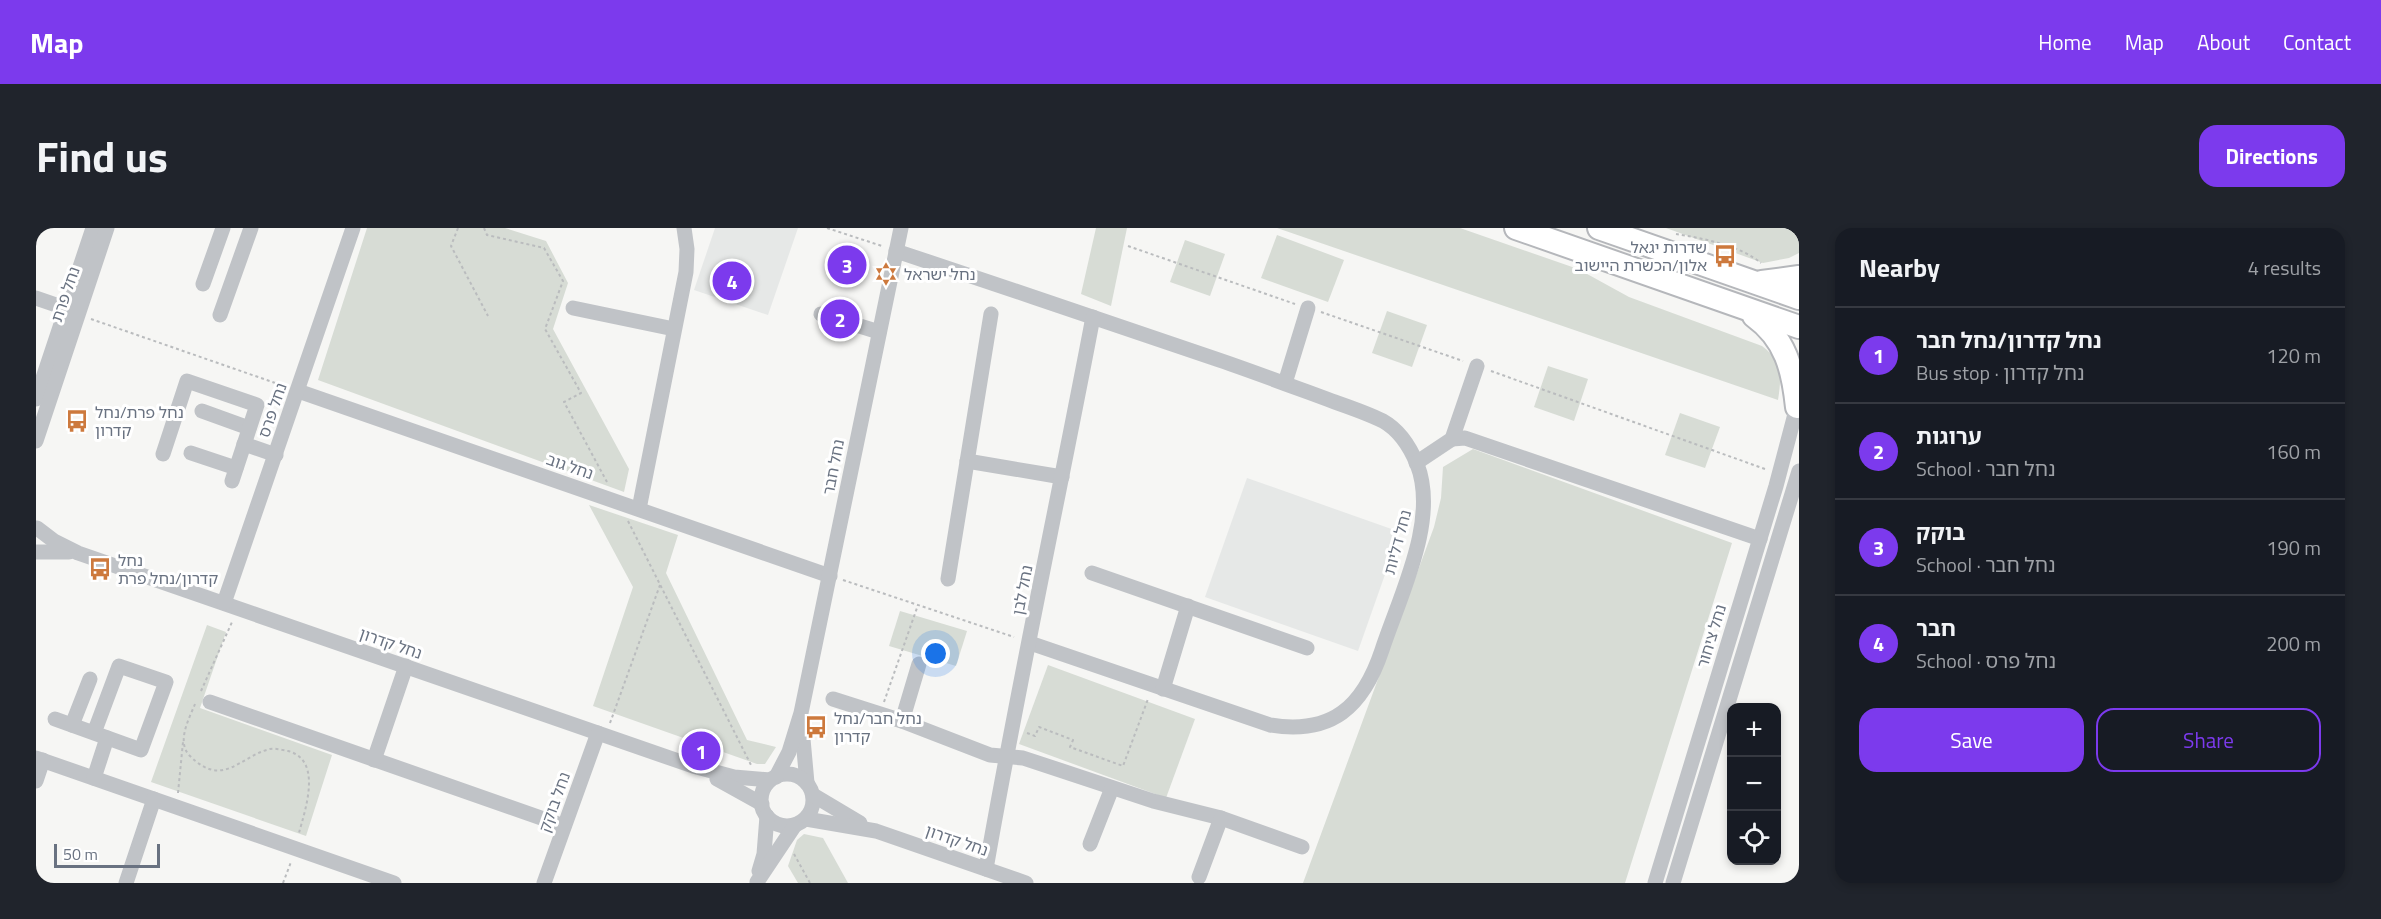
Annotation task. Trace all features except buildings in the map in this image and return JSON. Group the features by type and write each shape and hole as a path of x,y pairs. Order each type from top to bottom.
{"highway":[{"path":"1516,228 1799,327"},
{"path":"1599,228 1799,298"},
{"path":"1748,280 1783,281 1799,277"},
{"path":"1738,306 1765,324 1778,338 1790,363 1798,403"}],"street":[{"name":"נחל פרת","path":"36,441 93,228"},
{"name":"נחל פרת","path":"36,399 107,228"},
{"path":"203,284 223,228"},
{"path":"220,315 250,228"},
{"name":"נחל פרס","path":"231,606 276,455 353,228"},
{"path":"639,509 686,272 687,249 684,228"},
{"name":"נחל חבר","path":"773,778 789,752 801,713 901,228"},
{"name":"נחל דליות","path":"896,251 1285,383 1383,422 1402,438 1416,463 1425,500 1419,538 1378,662 1361,694 1350,708 1334,719 1320,725 1287,728 1251,720 1030,643"},
{"path":"36,298 71,311"},
{"path":"573,308 674,329"},
{"path":"1285,383 1308,308"},
{"path":"821,314 879,332"},
{"path":"948,579 991,314"},
{"name":"נחל לבן","path":"986,869 1005,756 1030,643 1093,317"},
{"path":"1452,439 1477,366"},
{"path":"163,454 187,381 257,405 234,475 191,453"},
{"name":"נחל גוב","path":"298,391 830,576"},
{"name":"נחל ציחור","path":"1655,883 1760,539 1798,403"},
{"path":"202,411 249,428"},
{"path":"1416,463 1452,439 1465,438 1760,539"},
{"path":"244,444 276,455"},
{"path":"967,461 1062,477"},
{"path":"1673,883 1799,471"},
{"name":"נחל קדרון","path":"36,529 78,553 693,766 750,780 773,778"},
{"name":"נחל קדרון","path":"36,552 78,553"},
{"path":"1092,573 1307,648"},
{"path":"1158,687 1188,606"},
{"path":"902,721 919,664"},
{"path":"55,719 100,736 141,750 166,682 120,666 100,736 94,778"},
{"path":"374,760 405,666"},
{"path":"72,725 90,679"},
{"path":"202,698 564,826"},
{"path":"833,699 902,721 990,755 1023,758 1153,801 1221,818 1302,847"},
{"name":"נחל חבר","path":"801,713 810,789"},
{"name":"נחל בוקק","path":"544,883 564,826 602,735"},
{"path":"36,781 39,759 394,883"},
{"name":"נחל קדרון","path":"693,766 764,810"},
{"path":"789,774 810,789 812,808 786,838 756,883 764,854 763,791 773,778 789,774"},
{"path":"1090,844 1112,788"},
{"name":"נחל קדרון","path":"810,789 876,831"},
{"path":"126,883 154,799"},
{"path":"764,810 777,824 801,822"},
{"path":"1199,877 1221,818"},
{"name":"נחל קדרון","path":"801,822 876,831 1026,883"}],"path":[{"path":"458,228 451,246 488,316"},
{"path":"484,228 487,235 544,248 562,281 545,329 581,393 564,402 618,502 751,762 750,780"},
{"path":"827,228 896,251"},
{"path":"1670,234 1693,236 1742,253 1770,267"},
{"path":"1128,246 1477,366 1779,474"},
{"path":"71,311 298,391"},
{"path":"830,576 1030,643"},
{"path":"602,735 660,585"},
{"path":"880,714 918,605"},
{"path":"174,806 181,783 183,739 187,722 202,698 231,606"},
{"path":"1012,727 1035,736 1038,727 1073,740 1070,747 1123,766 1158,687"},
{"path":"183,739 187,752 197,762 211,769 222,770 238,766 269,749 294,753 304,763 309,784 308,797 296,849 283,883"},
{"path":"786,838 810,883"}],"shaded area":[{"path":"367,228 505,228 546,241 568,283 553,329 629,469 624,492 318,380"},
{"path":"715,228 798,228 768,315 694,290"},
{"path":"1096,228 1127,228 1111,306 1081,294"},
{"path":"1277,228 1460,228 1578,269 1629,297 1762,346 1774,357 1779,369 1778,400"},
{"path":"1666,228 1799,228 1799,253 1789,258 1763,263"},
{"path":"1277,235 1344,260 1328,302 1261,278"},
{"path":"1185,240 1225,254 1210,296 1170,282"},
{"path":"1387,311 1427,325 1412,367 1372,353"},
{"path":"1548,366 1588,379 1574,421 1534,407"},
{"path":"1680,413 1720,427 1705,468 1665,455"},
{"path":"1473,449 1732,543 1625,883 1303,883 1434,527 1441,498 1443,467"},
{"path":"1247,478 1400,532 1358,651 1205,597"},
{"path":"589,505 678,535 666,573 747,740 776,747 765,764 757,764 593,706 633,587"},
{"path":"900,611 967,631 956,666 889,646"},
{"path":"207,625 226,632 200,708 332,755 306,836 151,782"},
{"path":"1048,665 1195,719 1166,798 1019,744"},
{"path":"804,834 823,838 848,883 798,883 788,866 797,840"}],"place":[{"name":"שדרות יגאל אלון/הכשרת היישוב","path":"1725,256"},
{"name":"בוקק","path":"847,265"},
{"name":"נחל ישראל","path":"886,274"},
{"name":"חבר","path":"732,281"},
{"name":"ערוגות","path":"840,319"},
{"name":"נחל פרת/נחל קדרון","path":"77,421"},
{"name":"נחל קדרון/נחל פרת","path":"100,569"},
{"name":"נחל חבר/נחל קדרון","path":"816,727"},
{"name":"נחל קדרון/נחל חבר","path":"701,751"}]}
